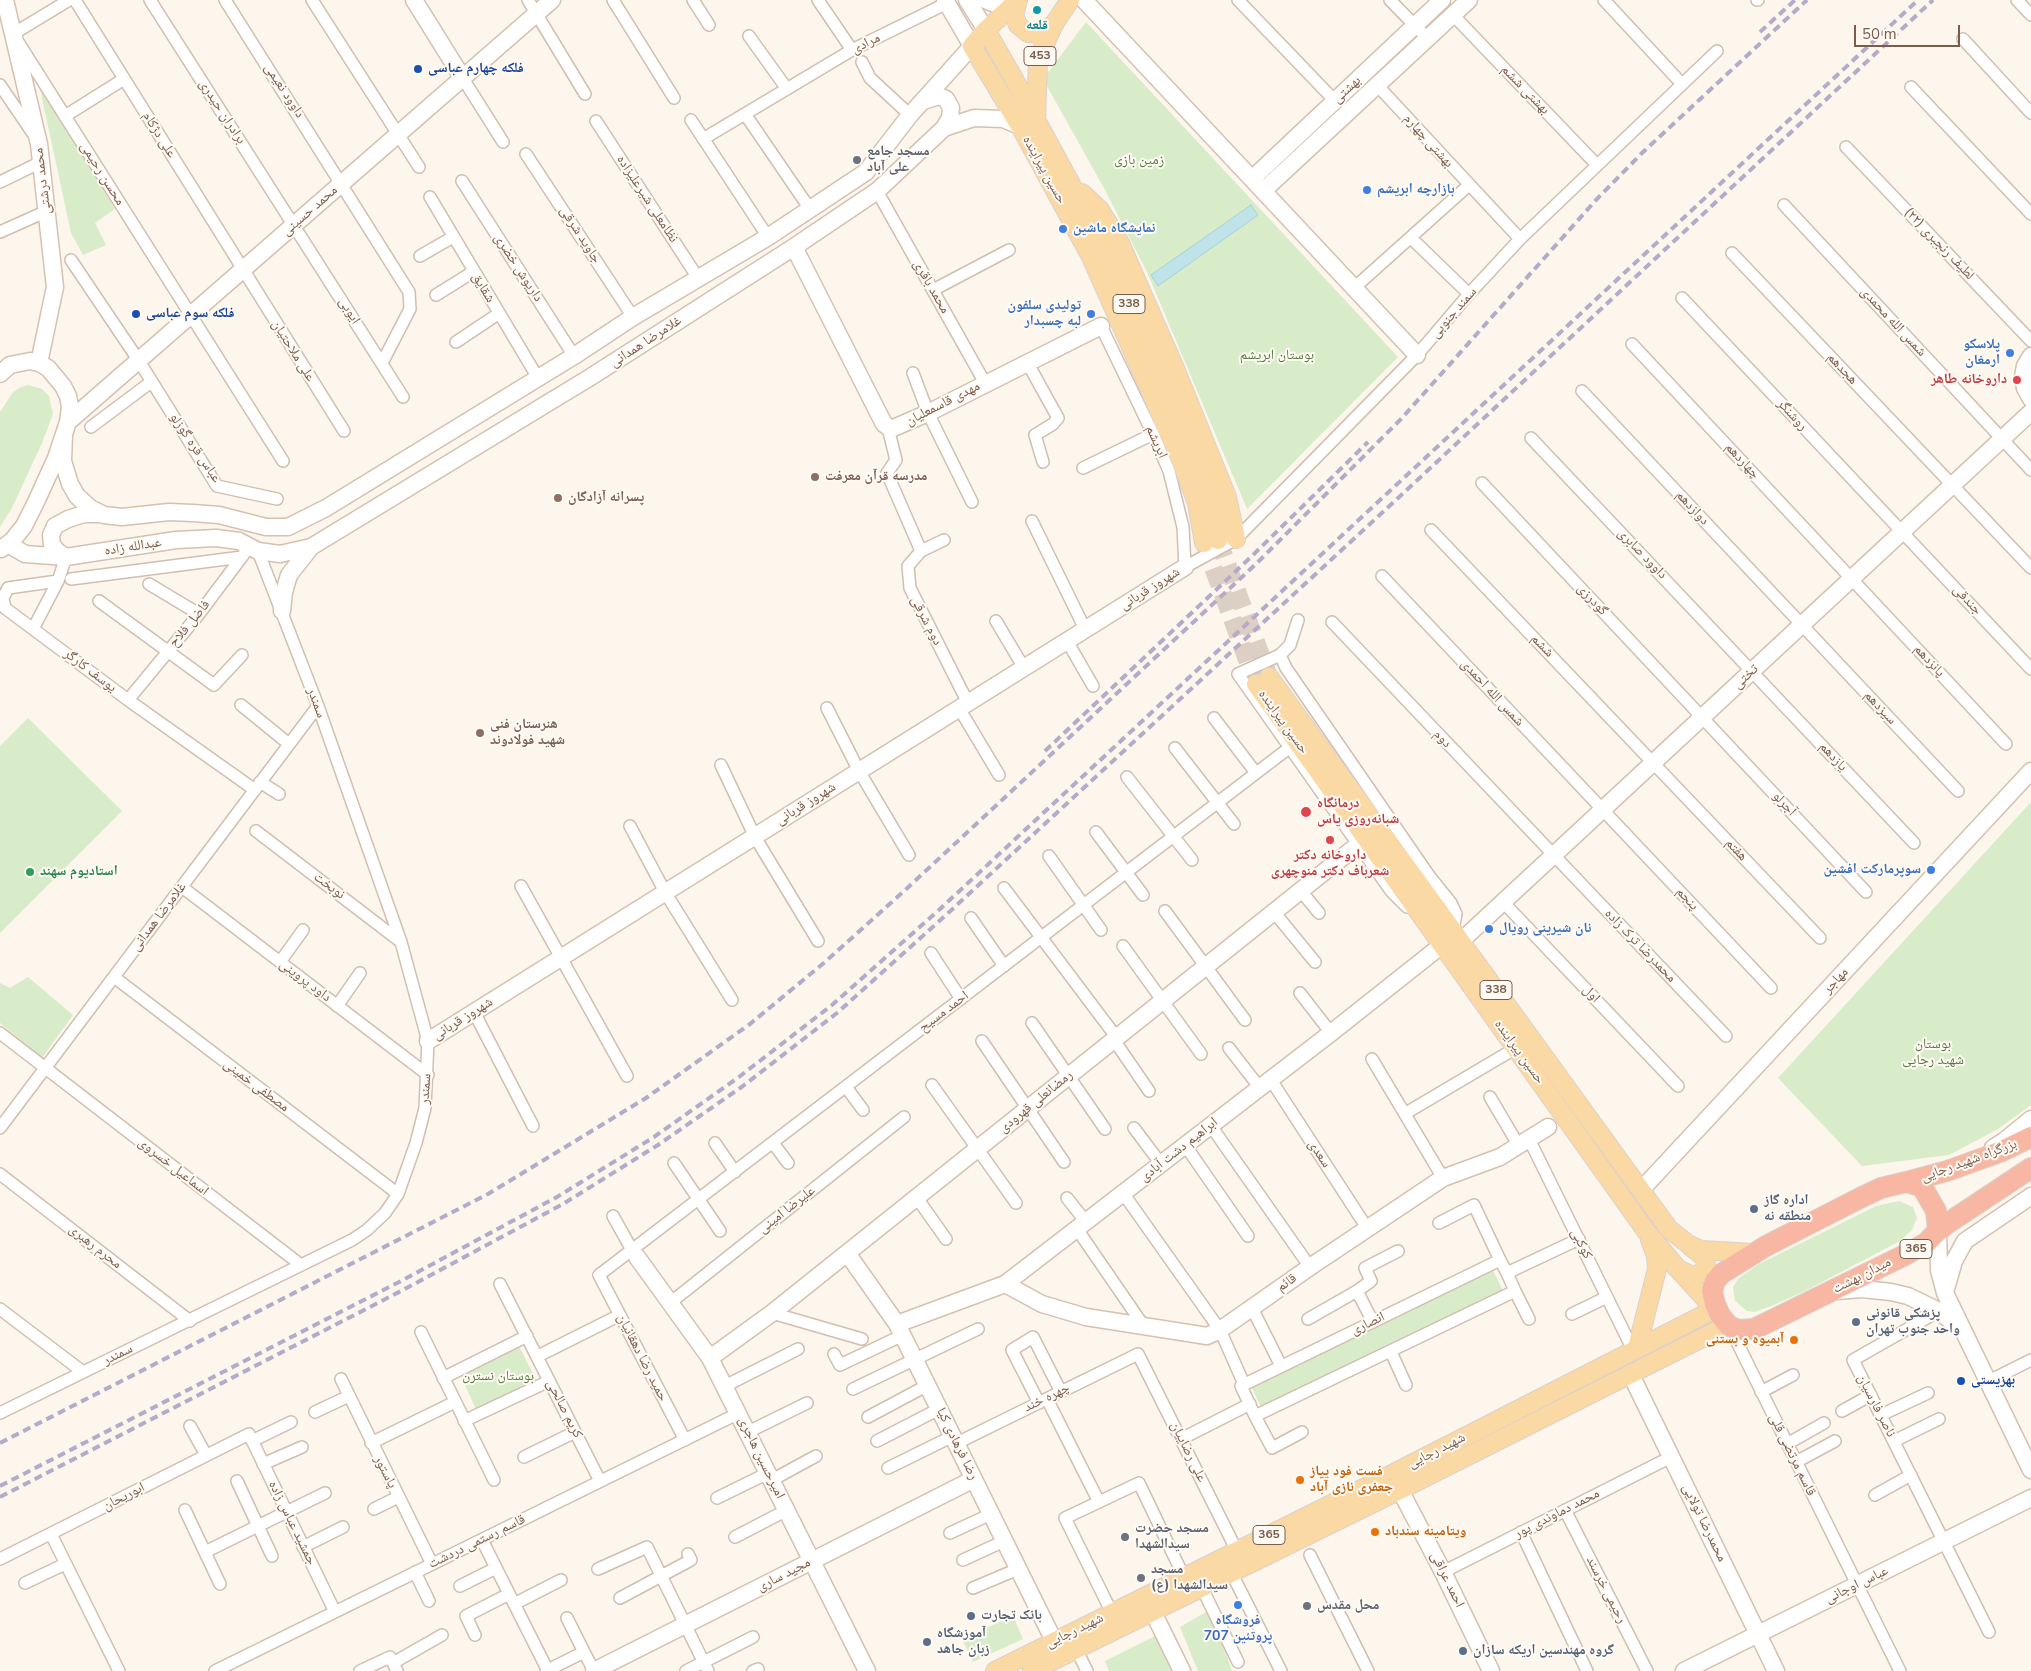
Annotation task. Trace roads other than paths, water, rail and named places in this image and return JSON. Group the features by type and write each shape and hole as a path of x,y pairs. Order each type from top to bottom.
{"highway":[{"name":"بزرگراه شهید رجایی","path":"1906,1182 1947,1171 2000,1152 2031,1137"},
{"name":"بزرگراه شهید رجایی","path":"1938,1231 2031,1168"},
{"path":"1947,1171 1936,1188 1939,1197 1945,1204 1960,1208 1977,1204"},
{"path":"1720,1314 1712,1291 1715,1281 1721,1274 1753,1253 1862,1197 1881,1188 1906,1182"},
{"name":"365","path":"1906,1182 1920,1186 1930,1196 1936,1211 1938,1231"},
{"name":"میدان بهشت","path":"1720,1314 1739,1330 1754,1329 1918,1248 1938,1231"}],"main road":[{"path":"972,46 1017,0"},
{"path":"1017,0 1014,15 1018,25 1028,33 1039,34 1054,24"},
{"name":"453","path":"1028,123 1038,59 1054,24 1070,0"},
{"path":"1002,95 1054,24"},
{"name":"حسین پیراینده","path":"972,46 1002,95 1028,123 1070,182 1106,249 1194,455 1210,500 1211,541 1181,460 1147,380 1028,123 1014,79 986,30"},
{"path":"1070,182 1100,210 1120,243 1174,366 1221,481 1227,497 1236,539"},
{"name":"حسین پیراینده","path":"1720,1314 1646,1231 1442,945 1262,680 1457,935 1669,1229 1688,1244 1701,1250 1753,1253"},
{"path":"1635,1349 1657,1269 1656,1256 1646,1231"},
{"path":"1677,1268 1693,1276 1701,1273 1706,1267 1705,1258 1688,1244"},
{"name":"شهید رجایی","path":"1032,1671 1076,1650 1149,1604 1184,1577 1392,1474 1635,1349 1720,1314"},
{"name":"شهید رجایی","path":"995,1671 1112,1613 1202,1588 1232,1574 1630,1375 1720,1314"},
{"path":"1392,1474 1400,1490"}],"street":[{"name":"محمد درشتی","path":"5,0 39,144 55,287 39,363"},
{"path":"13,34 69,0"},
{"name":"علی دژکام","path":"75,0 242,270"},
{"name":"برادران حیدری","path":"150,0 294,224"},
{"name":"داوود نعیمی","path":"226,0 409,292 410,309 382,363"},
{"path":"312,0 419,167"},
{"path":"414,0 503,142"},
{"name":"محمد حسینی","path":"66,429 138,361 462,77 532,7 552,0"},
{"path":"613,0 674,98"},
{"path":"692,0 709,25"},
{"path":"818,0 852,50"},
{"name":"حسین پیراینده","path":"967,0 986,30"},
{"path":"985,0 993,3 1017,0"},
{"path":"1084,0 1417,355"},
{"path":"1238,0 1335,101"},
{"path":"1390,0 1427,38"},
{"name":"بهشتی","path":"1258,185 1335,101 1442,0"},
{"path":"1258,185 1377,85 1469,0"},
{"path":"1604,0 1682,84"},
{"path":"2017,0 2031,15"},
{"name":"مرادی","path":"703,139 852,50 946,1"},
{"name":"حسین پیراینده","path":"946,1 972,46"},
{"path":"532,7 585,94"},
{"name":"بهشتی ششم","path":"1453,15 1597,165"},
{"name":"محسن رحیمی","path":"13,34 283,461"},
{"path":"749,36 787,89"},
{"path":"1963,40 2031,112"},
{"name":"غلامرضا همدانی","path":"104,514 122,517 169,512 219,515 266,527 288,526 326,508 574,356 633,317 768,237 866,172 910,116 972,46"},
{"name":"سمند جنوبی","path":"1185,567 1236,539 1417,355 1469,294 1520,239 1718,51"},
{"path":"862,62 870,78 910,116"},
{"path":"65,116 124,79"},
{"path":"0,85 39,144"},
{"name":"بهشتی چهارم","path":"1377,85 1520,239"},
{"path":"1911,87 2031,214"},
{"path":"923,101 939,96 946,99 951,108 950,118 944,128"},
{"path":"745,114 810,209"},
{"name":"غلامرضا همدانی","path":"250,552 280,554 311,547 589,378 794,247 877,191 944,128 974,118 1002,119 1028,123"},
{"path":"690,120 768,237"},
{"name":"نظامعلی شیرعلیزاده","path":"596,121 698,278"},
{"name":"لطیف رنجبری (۲۲)","path":"1846,147 2031,341"},
{"name":"جاوید شرقی","path":"526,154 633,317"},
{"path":"0,182 41,162"},
{"name":"داریوش خضری","path":"462,180 574,356"},
{"path":"1354,288 1469,185"},
{"name":"محمد باقری","path":"877,191 985,383"},
{"name":"شقایق","path":"430,197 498,314 538,378"},
{"name":"شمس الله محمدی","path":"1784,205 2031,470"},
{"path":"0,232 47,211"},
{"name":"ایوبی","path":"294,224 403,397"},
{"path":"420,256 453,237"},
{"path":"1411,238 1469,294"},
{"name":"مهدی قاسمعلیان","path":"794,247 884,424 888,428 896,428 928,413 1101,326"},
{"path":"934,290 1009,250"},
{"name":"هجدهم","path":"1732,252 2031,568"},
{"name":"عباس قره گوزلو","path":"71,260 217,486 277,499"},
{"name":"علی ملاحتیان","path":"242,270 344,431"},
{"path":"436,295 473,272"},
{"path":"698,278 711,300"},
{"name":"روشنگر","path":"1682,298 1902,531"},
{"path":"456,342 498,314"},
{"name":"ابریشم","path":"1101,326 1169,471 1184,527 1185,567"},
{"name":"چهاردهم","path":"1632,344 1852,578"},
{"path":"2031,356 2025,366 2023,377 2025,388 2031,399"},
{"path":"0,374 10,365 30,361 39,363 57,377 68,396 70,407 63,461 70,484 77,496 90,508 104,514"},
{"path":"1027,362 1058,418 1054,424 1036,435 1043,462"},
{"path":"913,373 928,413 972,502"},
{"path":"91,427 151,382"},
{"name":"دوازدهم","path":"1582,391 1802,625"},
{"name":"تختی","path":"1457,935 1503,902 2031,412"},
{"path":"888,428 896,460 887,473 921,551 944,540"},
{"path":"2,548 24,526 56,458 66,429"},
{"path":"1083,468 1153,434"},
{"name":"داوود صابری","path":"1531,438 1752,671"},
{"name":"گودرزی","path":"1482,483 1702,717"},
{"path":"33,629 58,581 66,557 52,545 51,535 55,526 84,514 104,514"},
{"path":"1032,521 1085,629"},
{"name":"ششم","path":"1431,530 1653,763"},
{"name":"جندقی","path":"1902,531 2031,669"},
{"name":"عبدالله زاده","path":"2,548 25,554 66,557 176,540 216,538 239,541 250,552"},
{"path":"282,611 284,592 289,575 311,547"},
{"name":"دوم شرقی","path":"921,551 908,566 910,588 963,706"},
{"path":"71,579 250,552"},
{"name":"سمندر","path":"0,1413 352,1240 367,1230 385,1213 398,1194 416,1143 425,1108 428,1075 428,1041 402,942 282,611 250,552"},
{"name":"فاضل فلاح","path":"128,700 250,552"},
{"name":"شهروز قربانی","path":"428,1041 1185,567"},
{"name":"شمس الله احمدی","path":"1382,576 1602,810"},
{"name":"پانزدهم","path":"1852,578 2006,744"},
{"name":"یوسف کارگر","path":"58,581 8,588 3,598 5,608 128,700 258,786 279,794"},
{"path":"149,584 199,614"},
{"path":"99,600 214,685 242,655"},
{"path":"1298,620 1290,646 1280,655 1238,674 1391,890 1442,945"},
{"path":"996,621 1024,668"},
{"name":"دوم","path":"1332,622 1553,856"},
{"name":"سیزدهم","path":"1802,625 1958,791"},
{"path":"1066,641 1093,686"},
{"path":"1280,655 1286,668 1430,877 1450,903 1456,914 1457,935"},
{"name":"یازدهم","path":"1752,671 1914,842"},
{"path":"241,705 289,744"},
{"name":"غلامرضا همدانی","path":"0,1128 318,706"},
{"path":"963,706 999,775"},
{"path":"827,708 859,771 909,855"},
{"name":"آجرلو","path":"1702,717 1866,892"},
{"path":"1214,718 1256,774"},
{"path":"1175,748 1219,802 1234,824"},
{"name":"احمد مسیح","path":"599,1276 634,1254 698,1200 1289,748"},
{"name":"هفتم","path":"1653,763 1820,938"},
{"path":"721,765 755,836 818,941"},
{"name":"مهاجر","path":"1641,1190 2031,771"},
{"path":"1127,777 1192,860"},
{"name":"پنجم","path":"1602,810 1771,988"},
{"path":"630,826 665,892 732,1000"},
{"name":"نوبخت","path":"256,831 402,942"},
{"path":"1096,832 1143,895"},
{"name":"رمضانعلی قهرودی","path":"710,1358 772,1314 1359,844"},
{"path":"1049,856 1101,930"},
{"name":"محمدرضا ترک زاده","path":"1553,856 1726,1036"},
{"path":"521,886 627,1076"},
{"name":"داود پروینی","path":"182,887 428,1075"},
{"path":"1004,888 1116,1039 1149,1092"},
{"path":"1301,891 1319,913"},
{"name":"اول","path":"1503,902 1678,1086"},
{"path":"1165,911 1246,1020"},
{"path":"1274,912 1315,962"},
{"path":"971,918 1004,966"},
{"path":"280,962 303,930"},
{"name":"ابراهیم دشت آبادی","path":"900,1330 1006,1284 1442,945"},
{"path":"1123,946 1164,1000 1201,1054"},
{"path":"931,953 961,999"},
{"path":"337,1006 360,973"},
{"name":"مصطفی خمینی","path":"114,977 398,1194"},
{"path":"1300,993 1331,1033"},
{"path":"474,1012 533,1126"},
{"path":"1032,1023 1105,1129"},
{"name":"اسماعیل خسروی","path":"0,1033 301,1265"},
{"path":"982,1041 1064,1162"},
{"name":"سعدی","path":"1229,1048 1265,1084 1367,1228"},
{"path":"1406,1113 1516,1048"},
{"path":"1372,1059 1406,1113 1443,1178"},
{"path":"932,1085 1016,1203"},
{"path":"846,1087 863,1110"},
{"name":"کوکبی","path":"1490,1098 1524,1143 1579,1239 1635,1349"},
{"name":"علیرضا امینی","path":"670,1303 904,1117"},
{"path":"1969,1163 2004,1142 2031,1119"},
{"path":"1211,1126 1310,1267"},
{"name":"قائم","path":"1006,1284 1042,1304 1086,1317 1207,1336 1220,1330 1443,1178 1500,1157 1548,1127"},
{"path":"1134,1128 1161,1164"},
{"path":"715,1143 735,1172"},
{"path":"773,1143 788,1163"},
{"path":"1185,1146 1248,1236"},
{"path":"674,1163 720,1231"},
{"name":"محرم رهبری","path":"0,1174 190,1320"},
{"path":"1123,1193 1220,1330 1244,1384 1241,1386 1272,1448 1302,1432"},
{"path":"1945,1293 1954,1261 1965,1241 2031,1196"},
{"path":"916,1198 946,1238"},
{"path":"1067,1198 1081,1225 1143,1325"},
{"path":"1439,1223 1474,1205 1529,1319"},
{"name":"امیرحسین هاجری","path":"613,1216 634,1254 710,1358 867,1671"},
{"path":"1938,1231 1939,1270 1945,1293 2031,1470"},
{"path":"1507,1274 1579,1239"},
{"path":"1308,1319 1371,1281 1365,1268 1398,1251"},
{"name":"رضا فرهادی کیا","path":"847,1254 900,1330 1054,1641"},
{"name":"انصاری","path":"1244,1384 1500,1260"},
{"name":"حمید رضا دهقانیان","path":"599,1276 685,1440"},
{"name":"کریم صالحی","path":"500,1284 600,1481"},
{"path":"1831,1292 1862,1289 1908,1296 1939,1310 1964,1333"},
{"path":"1357,1291 1373,1322"},
{"path":"1255,1416 1515,1291"},
{"path":"1572,1314 1607,1297"},
{"path":"1252,1308 1281,1366"},
{"path":"0,1309 83,1372"},
{"name":"ناصر فارسیان","path":"1939,1310 1853,1360 1989,1632"},
{"path":"772,1314 862,1339"},
{"name":"قاسم مرتضی قلی","path":"1720,1314 1900,1671"},
{"path":"538,1356 620,1315"},
{"path":"853,1389 978,1329"},
{"path":"834,1354 840,1365 900,1330"},
{"path":"421,1332 494,1480"},
{"path":"443,1378 527,1336"},
{"path":"1061,1392 1033,1337 1012,1350 1043,1401 1098,1502"},
{"path":"725,1386 798,1349"},
{"path":"1391,1352 1406,1385"},
{"name":"چهره خند","path":"888,1468 1043,1401 1138,1354"},
{"name":"علی رضاییان","path":"1138,1354 1237,1551"},
{"path":"1987,1382 2031,1360"},
{"name":"محمدرضا تولایی","path":"1630,1375 1776,1671"},
{"path":"1761,1392 1793,1375"},
{"name":"پاستور","path":"341,1379 432,1564"},
{"path":"464,1421 549,1381"},
{"path":"868,1417 928,1385"},
{"path":"1842,1411 1871,1394"},
{"path":"1881,1415 1928,1394"},
{"path":"315,1412 349,1396"},
{"path":"371,1443 455,1402"},
{"path":"748,1432 807,1403"},
{"path":"1181,1439 1250,1404"},
{"path":"877,1441 939,1409"},
{"name":"قاسم رستمی دردشت","path":"215,1671 229,1668 335,1612 739,1413"},
{"path":"1894,1441 1940,1419"},
{"path":"250,1437 291,1422"},
{"path":"1787,1444 1824,1423"},
{"path":"190,1426 206,1455"},
{"path":"524,1457 575,1432"},
{"name":"ابوریحان","path":"0,1559 206,1455 250,1437"},
{"name":"جمشید عباس زاده","path":"250,1437 335,1612"},
{"path":"1796,1462 1835,1441"},
{"path":"263,1464 302,1447"},
{"path":"717,1498 816,1456"},
{"name":"محمد دماوندی پور","path":"1443,1572 1671,1457"},
{"path":"1875,1495 1911,1475"},
{"name":"مجید ساری","path":"594,1671 974,1479"},
{"path":"237,1481 272,1556"},
{"path":"1112,1613 1065,1518 1139,1483 1184,1577"},
{"name":"احمد عراقی","path":"1400,1490 1443,1572 1491,1671"},
{"path":"205,1552 325,1493"},
{"path":"374,1509 398,1497"},
{"name":"عباس اوجانی","path":"1684,1671 2031,1498"},
{"path":"184,1510 220,1584"},
{"path":"735,1537 787,1510"},
{"name":"رحیمی خرسند","path":"1565,1510 1647,1671"},
{"path":"950,1533 991,1514"},
{"path":"303,1547 343,1527"},
{"path":"1521,1532 1588,1671"},
{"path":"50,1534 119,1671"},
{"path":"482,1540 547,1671 584,1652"},
{"path":"962,1560 1004,1541"},
{"path":"598,1569 647,1546 706,1666"},
{"path":"620,1598 692,1560 688,1554"},
{"path":"1310,1556 1368,1671"},
{"path":"25,1584 65,1564"},
{"path":"460,1586 496,1568"},
{"path":"973,1588 1018,1569"},
{"path":"416,1572 429,1601"},
{"path":"1232,1574 1281,1671"},
{"path":"475,1634 466,1616 561,1580"},
{"path":"1202,1588 1238,1662"},
{"path":"1149,1604 1182,1671"},
{"path":"568,1618 594,1671"},
{"path":"360,1671 394,1664 442,1635"},
{"path":"686,1671 706,1666 753,1637"},
{"path":"1076,1650 1087,1671"}],"water":[{"path":"1251,205 1258,215 1158,286 1151,275"}],"tunnel":[{"path":"1218,540 1269,677"},
{"path":"1204,543 1256,684"}],"railway":[{"path":"1760,32 1795,0"},
{"path":"0,1443 488,1194 646,1098 750,1024 825,962 903,892 1257,563 1402,418 1596,200 1642,153 1807,0"},
{"path":"0,1486 401,1281 557,1197 654,1137 739,1077 832,1005 940,909 1918,0"},
{"path":"0,1497 403,1290 563,1204 658,1145 743,1086 837,1013 946,915 1397,499 1933,0"},
{"path":"1045,751 1252,556 1368,442"}],"place":[{"name":"قلعه","path":"1037,10"},
{"name":"فلکه چهارم عباسی","path":"418,69"},
{"name":"مسجد جامع علی آباد","path":"857,160"},
{"name":"بازارچه ابریشم","path":"1367,190"},
{"name":"نمایشگاه ماشین","path":"1063,229"},
{"name":"فلکه سوم عباسی","path":"136,314"},
{"name":"تولیدی سلفون لبه‌ چسبدار","path":"1091,314"},
{"name":"پلاسکو ارمغان","path":"2010,353"},
{"name":"داروخانه طاهر","path":"2017,380"},
{"name":"مدرسه قرآن معرفت","path":"815,477"},
{"name":"پسرانه آزادگان","path":"558,498"},
{"name":"هنرستان فنی شهید فولادوند","path":"480,733"},
{"name":"درمانگاه شبانه‌روزی یاس","path":"1306,812"},
{"name":"داروخانه دکتر شعرباف دکتر منوچهری","path":"1330,840"},
{"name":"سوپرمارکت افشین","path":"1931,870"},
{"name":"استادیوم سهند","path":"30,872"},
{"name":"نان شیرینی رویال","path":"1489,929"},
{"name":"اداره گاز منطقه نه","path":"1754,1209"},
{"name":"پزشکی قانونی واحد جنوب تهران","path":"1856,1322"},
{"name":"آبمیوه و بستنی","path":"1794,1340"},
{"name":"بهزیستی","path":"1961,1381"},
{"name":"فست فود پیاز جعفری نازی آباد","path":"1300,1480"},
{"name":"ویتامینه سندباد","path":"1375,1532"},
{"name":"مسجد حضرت سیدالشهدا","path":"1125,1537"},
{"name":"مسجد سیدالشهدا (ع)","path":"1141,1578"},
{"name":"فروشگاه پروتئین 707","path":"1238,1605"},
{"name":"محل مقدس","path":"1307,1606"},
{"name":"بانک تجارت","path":"971,1616"},
{"name":"آموزشگاه زبان جاهد","path":"927,1642"},
{"name":"گروه مهندسین اریکه سازان","path":"1463,1651"}],"park label":[{"name":"زمین بازی","path":"1139,161"},
{"name":"بوستان ابریشم","path":"1277,356"},
{"name":"بوستان شهید رجایی","path":"1933,1054"},
{"name":"بوستان نسترن","path":"498,1377"}]}
